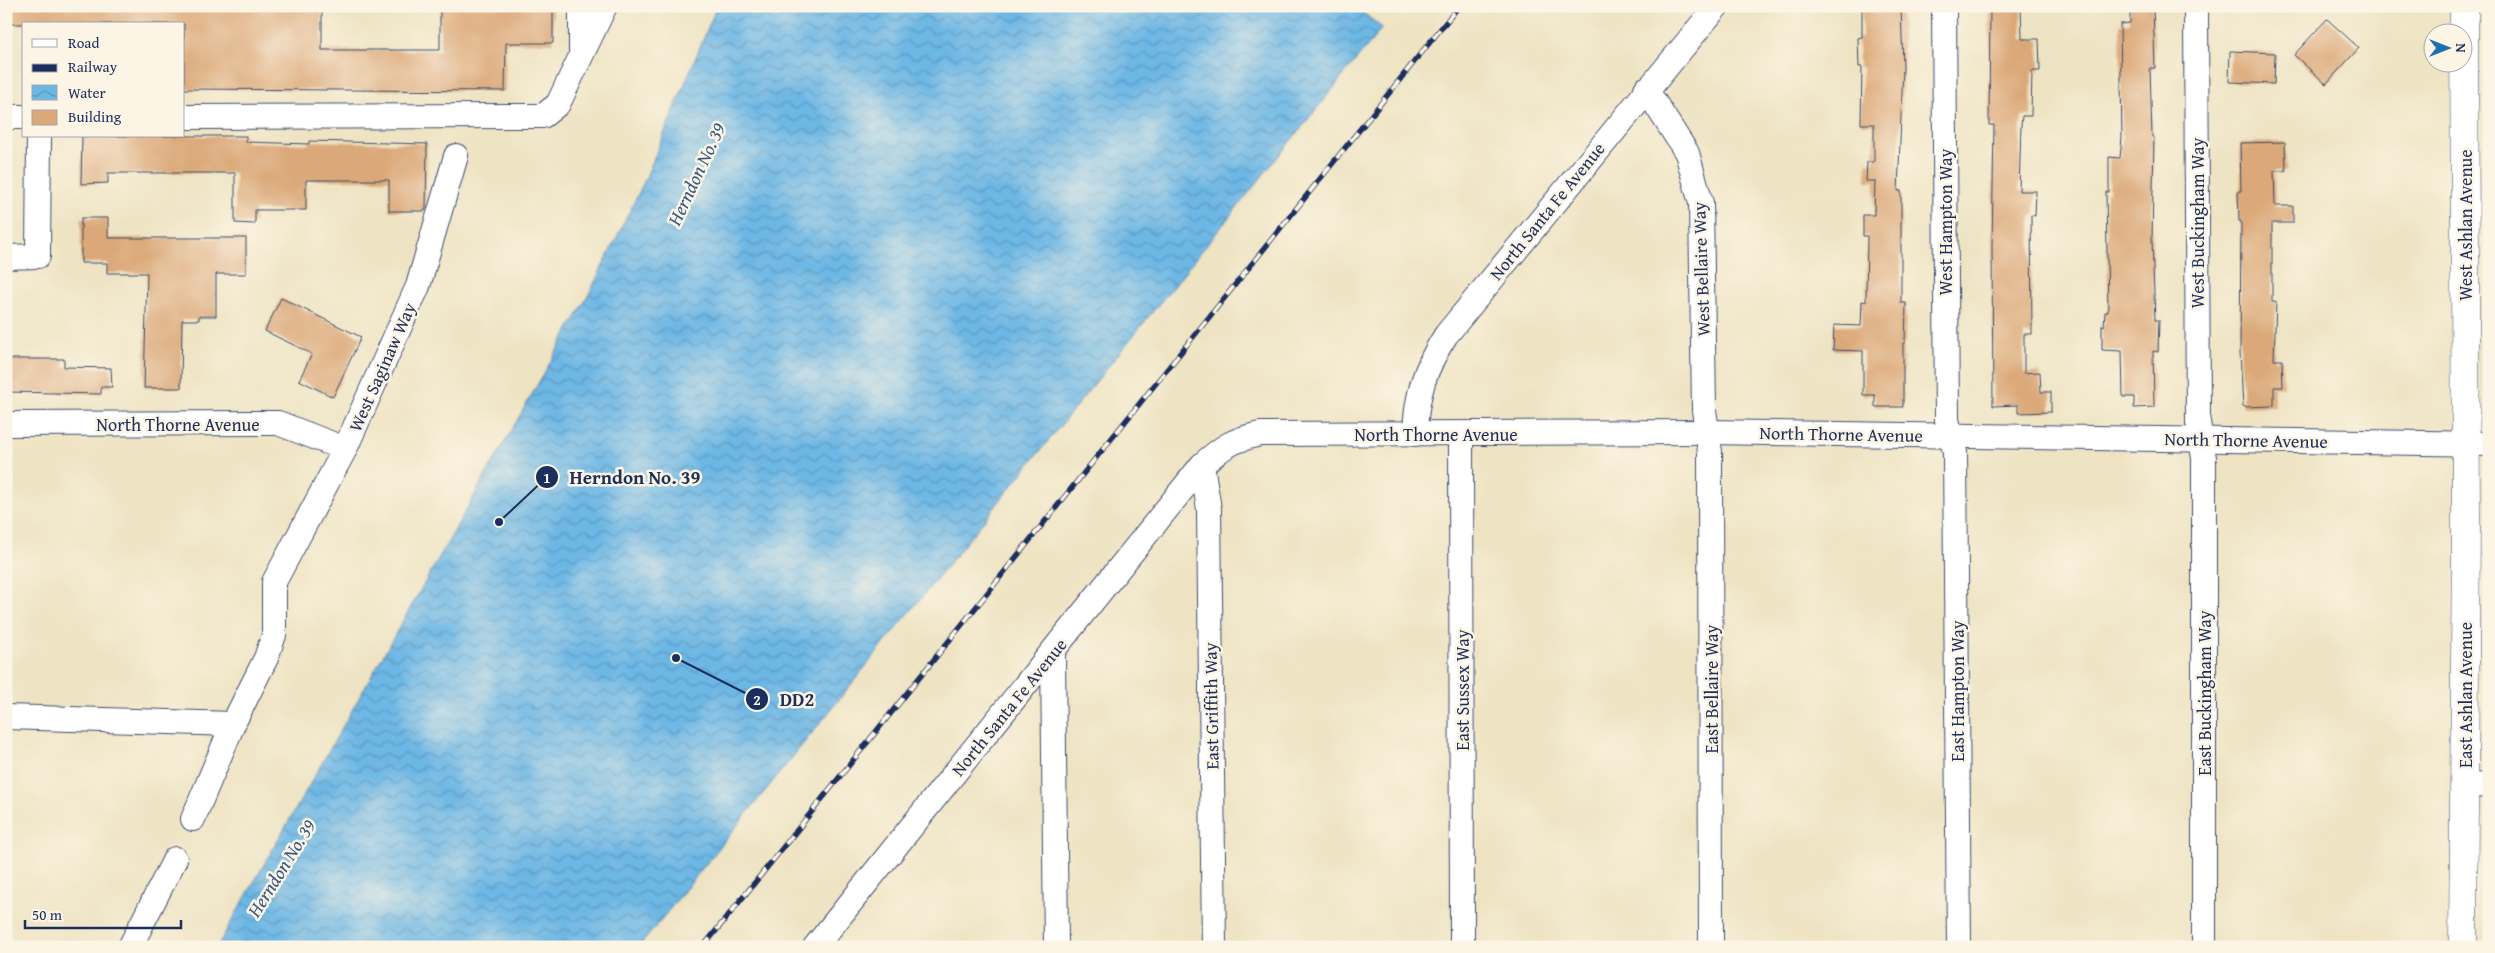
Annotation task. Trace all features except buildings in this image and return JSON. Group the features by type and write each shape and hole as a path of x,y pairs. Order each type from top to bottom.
{"main road":[{"name":"West Ashlan Avenue","path":"2464,6 2477,444"},
{"name":"East Ashlan Avenue","path":"2463,947 2476,786 2477,444"}],"street":[{"path":"581,6 581,58"},
{"path":"185,117 543,116 558,104 605,6"},
{"name":"North Santa Fe Avenue","path":"1415,434 1418,394 1433,355 1446,335 1646,89 1717,6"},
{"name":"West Hampton Way","path":"1944,6 1946,420 1951,436"},
{"name":"West Buckingham Way","path":"2196,6 2198,422 2201,440"},
{"name":"West Bellaire Way","path":"1646,89 1687,153 1701,203 1704,410 1707,432"},
{"path":"6,117 22,117"},
{"path":"6,257 38,256 39,138"},
{"name":"West Saginaw Way","path":"233,724 266,658 274,635 274,582 345,449 418,286 456,156"},
{"name":"North Thorne Avenue","path":"6,424 278,423 345,449"},
{"name":"North Thorne Avenue","path":"1202,465 1221,447 1237,439 1260,434 1707,432 2477,444"},
{"name":"East Bellaire Way","path":"1707,432 1710,452 1712,947"},
{"name":"East Sussex Way","path":"1461,434 1462,947"},
{"name":"East Hampton Way","path":"1951,436 1955,452 1959,947"},
{"name":"East Buckingham Way","path":"2201,440 2204,458 2204,947"},
{"name":"North Santa Fe Avenue","path":"814,947 1053,654 1202,465"},
{"name":"East Griffith Way","path":"1202,465 1209,509 1214,947"},
{"path":"1053,654 1056,947"},
{"path":"6,717 233,724 193,820"},
{"path":"130,947 175,858"}],"water":[{"path":"717,6 1355,6 1382,28 639,947 217,947 588,296 644,182"}],"railway":[{"path":"703,947 1459,6"}],"place":[{"name":"Herndon No. 39","path":"499,522"},
{"name":"DD2","path":"676,658"}]}
